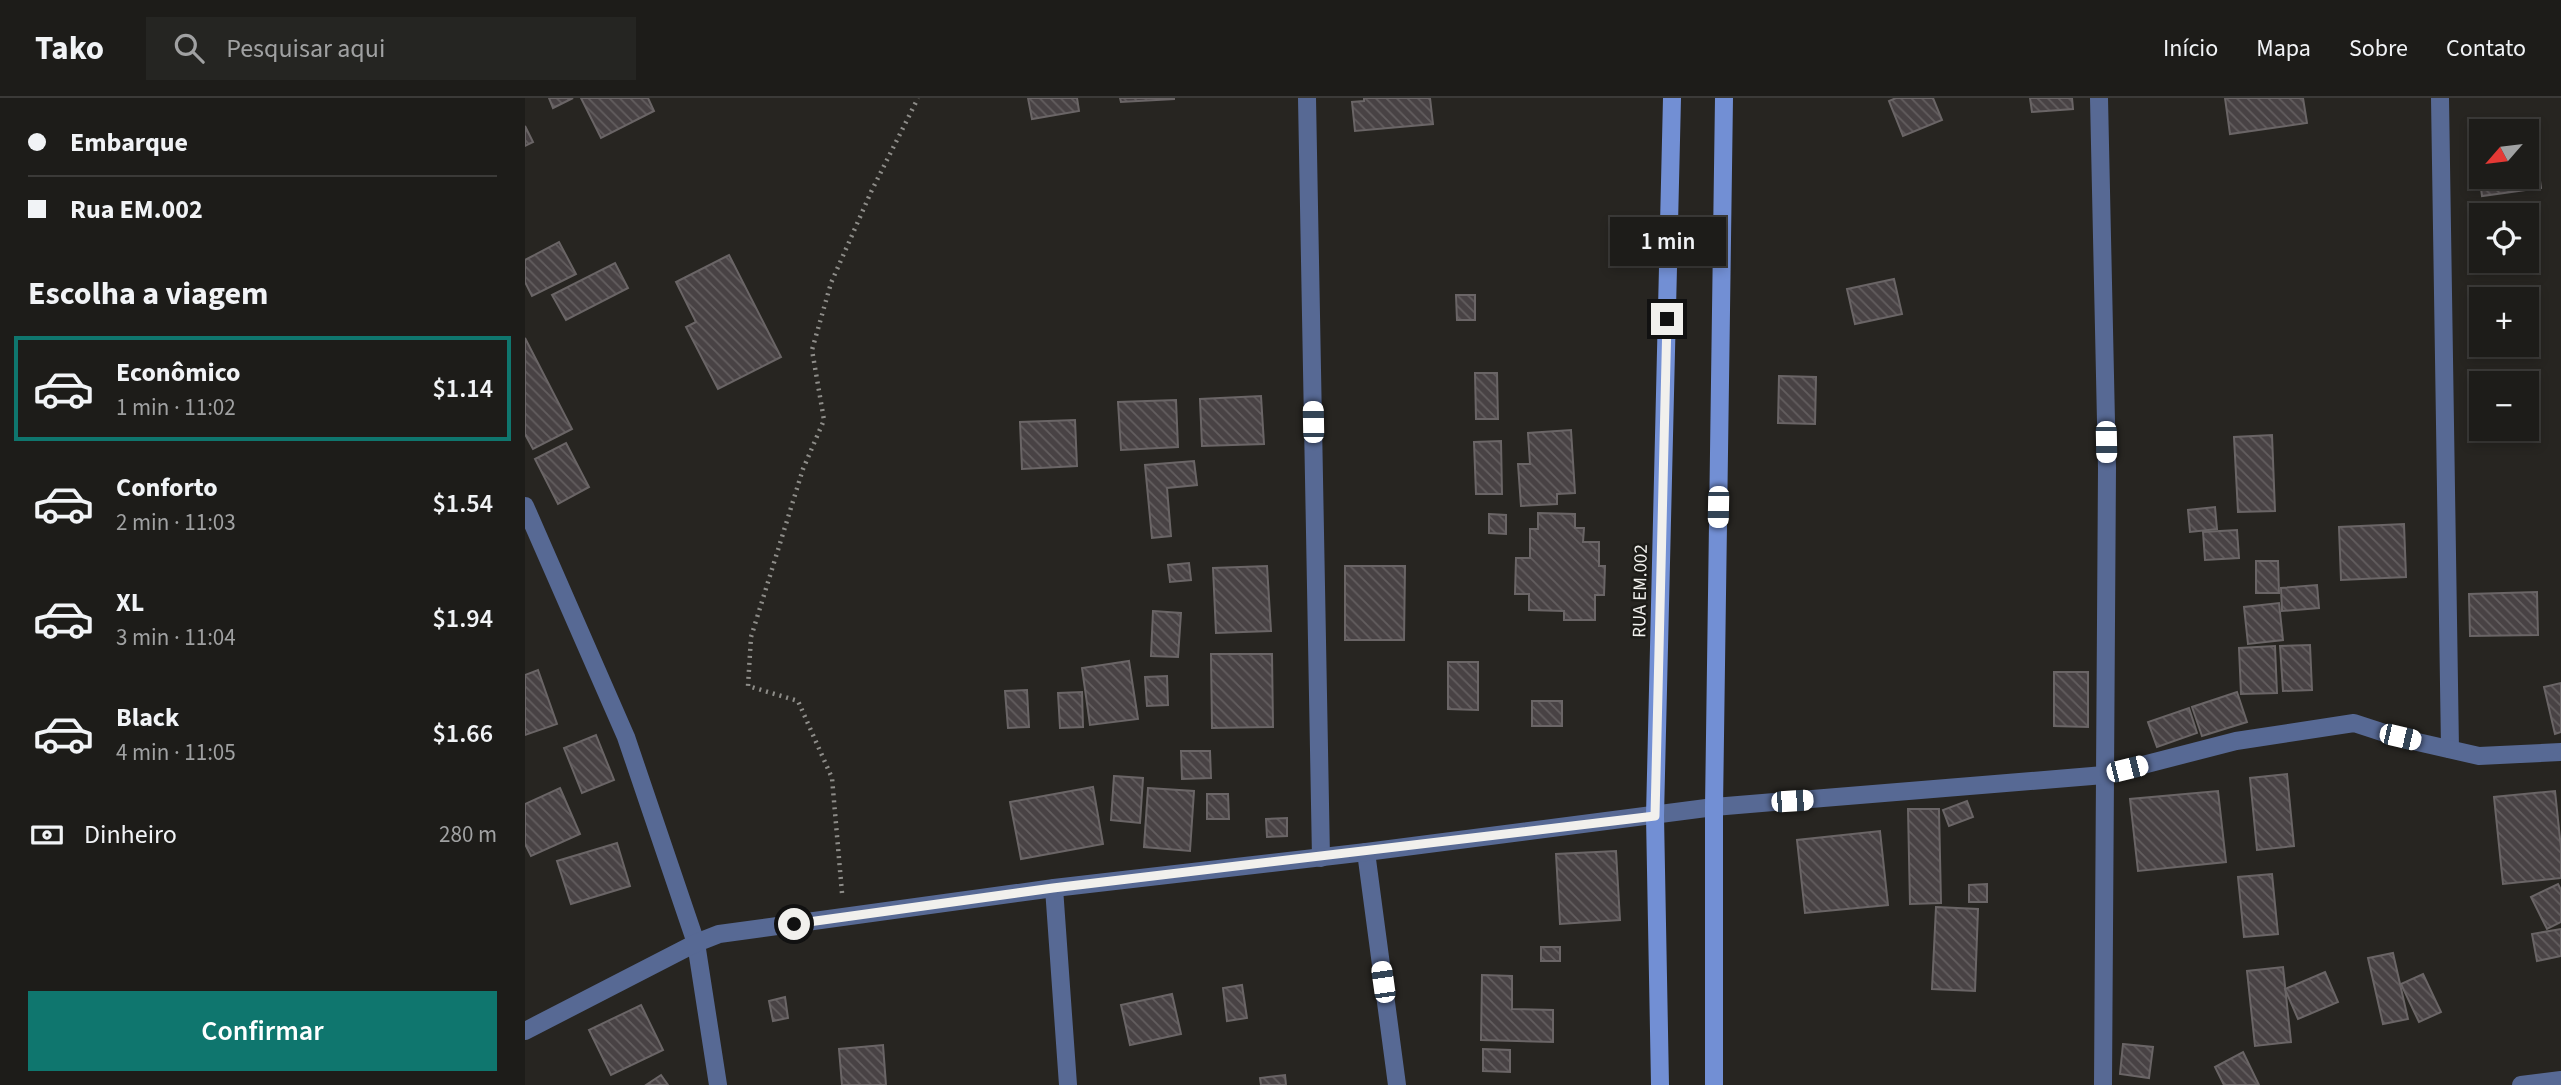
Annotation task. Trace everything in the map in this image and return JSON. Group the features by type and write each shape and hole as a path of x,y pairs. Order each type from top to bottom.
{"street":[{"path":"1307,98 1321,858"},
{"name":"RUA EM.002","path":"1660,1085 1655,816 1672,98"},
{"path":"1714,1085 1714,807 1724,98"},
{"path":"2099,98 2107,468 2103,1085"},
{"path":"2440,98 2450,749"},
{"path":"525,506 626,737 697,943 718,1085"},
{"path":"525,1031 719,934 1053,888 1321,858 1714,807 2104,775 2236,741 2354,723 2479,756 2561,751"},
{"path":"1366,852 1397,1085"},
{"path":"1053,888 1067,1085"},
{"path":"2521,1085 2561,1080"}],"path":[{"path":"845,917 832,778 798,701 748,686 751,637 803,469 824,420 813,350 831,283 871,192 918,98"}],"building":[{"path":"549,98 573,98 553,108"},
{"path":"581,98 648,98 654,111 601,138"},
{"path":"1028,98 1077,98 1079,111 1032,119"},
{"path":"1120,98 1174,98 1174,99 1121,102"},
{"path":"1364,98 1430,98 1433,124 1355,131 1352,102 1364,101"},
{"path":"1896,98 1933,98 1942,120 1903,136 1889,101"},
{"path":"2030,98 2072,98 2073,109 2032,112"},
{"path":"2225,98 2303,98 2307,123 2230,134"},
{"path":"525,126 533,142 525,146"},
{"path":"2481,189 2534,189 2482,196"},
{"path":"559,242 576,274 532,296 525,282 525,260"},
{"path":"729,255 781,357 718,389 686,327 696,322 676,282"},
{"path":"615,263 628,288 566,320 552,295"},
{"path":"1894,279 1902,314 1855,324 1847,289"},
{"path":"1456,295 1475,295 1475,320 1457,320"},
{"path":"525,338 572,429 533,449 525,434"},
{"path":"1475,373 1497,373 1498,419 1476,419"},
{"path":"1779,376 1816,377 1815,424 1778,423"},
{"path":"1261,396 1264,444 1202,446 1200,399"},
{"path":"1176,400 1178,447 1121,450 1118,402"},
{"path":"1075,420 1077,466 1022,469 1020,422"},
{"path":"1571,430 1575,493 1557,494 1557,504 1521,506 1518,464 1530,464 1528,433"},
{"path":"2272,435 2275,511 2238,512 2234,437"},
{"path":"1501,441 1502,494 1476,494 1474,442"},
{"path":"566,443 589,487 558,504 535,459"},
{"path":"1194,461 1197,485 1167,488 1171,536 1152,538 1145,465"},
{"path":"2215,507 2217,529 2190,532 2188,510"},
{"path":"1538,513 1575,514 1575,528 1584,528 1583,542 1599,542 1599,566 1605,566 1604,595 1595,595 1595,620 1564,620 1564,611 1529,610 1529,594 1515,594 1516,558 1530,558 1530,529 1538,529"},
{"path":"1489,514 1506,515 1506,534 1489,533"},
{"path":"2404,524 2406,577 2341,580 2339,527"},
{"path":"2237,530 2239,558 2205,560 2203,532"},
{"path":"2256,561 2278,561 2279,593 2256,593"},
{"path":"1189,563 1191,580 1170,582 1168,565"},
{"path":"1267,566 1271,631 1216,633 1213,568"},
{"path":"1345,566 1405,566 1404,640 1345,640"},
{"path":"2317,585 2319,608 2282,611 2281,588"},
{"path":"2537,592 2538,635 2470,636 2469,594"},
{"path":"2279,603 2283,640 2248,644 2244,607"},
{"path":"1153,611 1181,613 1178,657 1151,656"},
{"path":"2310,645 2312,690 2283,691 2280,646"},
{"path":"2275,646 2277,693 2241,694 2239,648"},
{"path":"1211,654 1272,654 1273,727 1212,728"},
{"path":"1129,661 1138,719 1090,725 1082,668"},
{"path":"1448,662 1478,662 1478,710 1448,709"},
{"path":"538,670 557,724 525,735 525,675"},
{"path":"2054,672 2088,672 2088,727 2054,726"},
{"path":"1167,676 1168,705 1147,706 1145,677"},
{"path":"2561,683 2561,732 2555,734 2544,687"},
{"path":"1027,690 1029,727 1008,728 1005,691"},
{"path":"1082,692 1083,727 1060,728 1058,693"},
{"path":"2237,692 2247,722 2202,736 2192,707"},
{"path":"1532,701 1562,701 1562,726 1532,726"},
{"path":"2189,708 2197,733 2157,747 2148,722"},
{"path":"596,735 614,780 582,793 564,748"},
{"path":"1181,751 1210,751 1211,778 1182,779"},
{"path":"2287,774 2294,846 2257,850 2250,778"},
{"path":"1114,776 1143,778 1140,823 1111,820"},
{"path":"1093,787 1103,844 1021,859 1010,802"},
{"path":"560,788 580,834 531,856 525,844 525,804"},
{"path":"1148,788 1194,791 1190,851 1144,847"},
{"path":"2218,791 2226,862 2138,871 2130,799"},
{"path":"2555,791 2561,878 2503,884 2494,797"},
{"path":"1207,794 1228,794 1229,819 1207,819"},
{"path":"1967,801 1973,817 1949,826 1943,810"},
{"path":"1908,809 1939,809 1941,903 1910,904"},
{"path":"1287,818 1287,836 1267,837 1266,819"},
{"path":"1880,831 1888,905 1805,913 1797,840"},
{"path":"617,843 630,886 571,904 557,861"},
{"path":"1616,851 1620,920 1560,924 1556,854"},
{"path":"2272,874 2278,934 2244,937 2238,877"},
{"path":"1987,884 1987,902 1969,902 1969,885"},
{"path":"2558,884 2561,890 2561,922 2547,929 2531,897"},
{"path":"1936,907 1978,909 1975,991 1932,989"},
{"path":"2561,929 2561,956 2537,961 2532,934"},
{"path":"1541,947 1560,947 1560,961 1541,961"},
{"path":"2393,953 2408,1019 2383,1024 2368,958"},
{"path":"2283,967 2291,1042 2255,1046 2247,971"},
{"path":"2325,972 2338,1002 2298,1019 2285,989"},
{"path":"2423,974 2441,1012 2419,1022 2401,984"},
{"path":"1482,975 1512,976 1512,1009 1553,1010 1553,1042 1481,1040"},
{"path":"1242,985 1247,1018 1227,1021 1223,988"},
{"path":"1172,994 1181,1034 1130,1045 1121,1005"},
{"path":"785,997 788,1018 773,1021 769,1001"},
{"path":"641,1005 663,1050 611,1075 589,1030"},
{"path":"2123,1044 2153,1047 2149,1078 2120,1074"},
{"path":"883,1045 886,1085 842,1085 839,1049"},
{"path":"1483,1049 1510,1050 1510,1072 1483,1071"},
{"path":"2243,1052 2259,1085 2224,1085 2215,1067"},
{"path":"661,1075 668,1085 646,1085"},
{"path":"1285,1075 1286,1085 1261,1085 1260,1078"}],"route":[{"path":"794,924 1053,888 1655,816 1667,319"}]}
